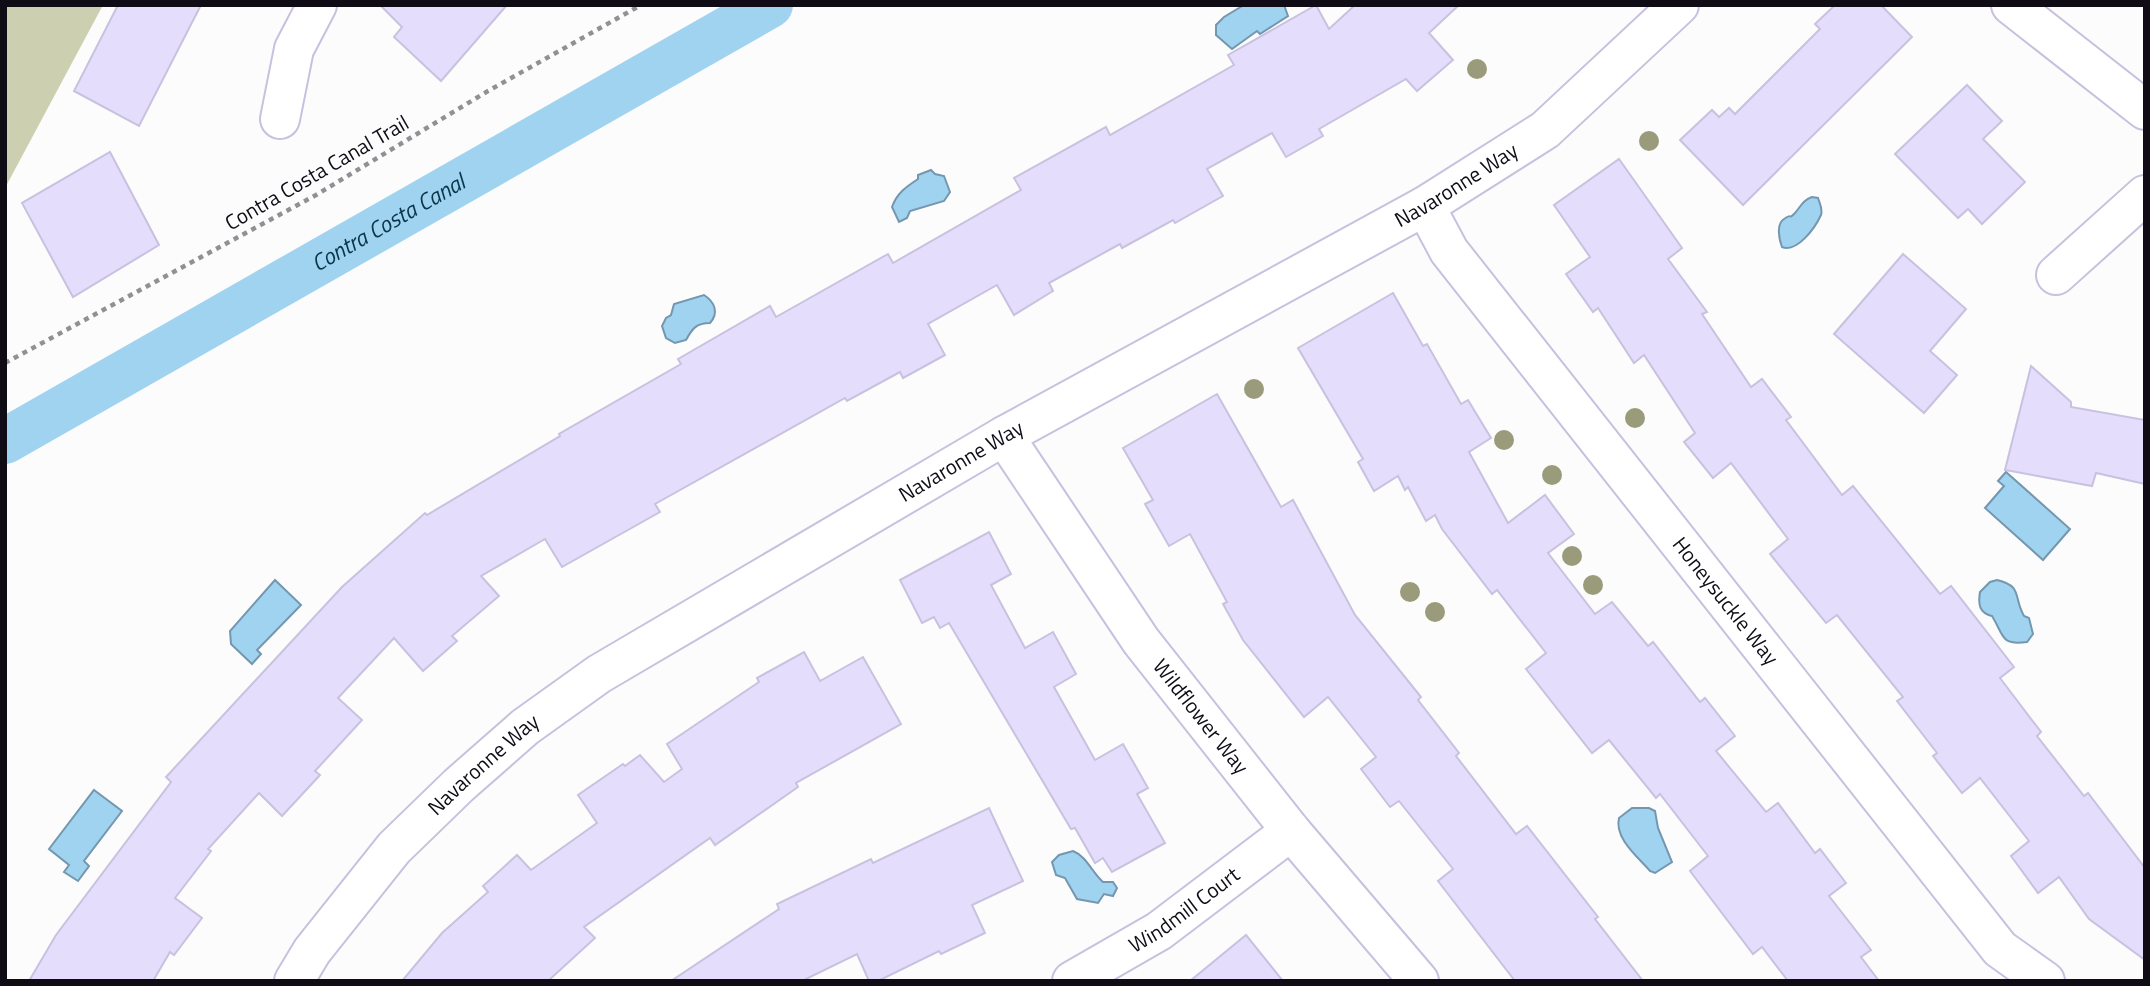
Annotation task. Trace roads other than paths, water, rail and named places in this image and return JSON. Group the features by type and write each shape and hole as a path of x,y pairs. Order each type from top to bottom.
{"street":[{"path":"280,119 294,50 317,5"},
{"name":"Navaronne Way","path":"294,981 312,951 394,848 525,726 599,674 1004,436 1425,206 1545,130 1679,5"},
{"path":"2011,5 2145,110"},
{"path":"2056,275 2145,195"},
{"name":"Honeysuckle Way","path":"1425,206 1449,251 2000,949 2045,981"},
{"name":"Wildflower Way","path":"1004,436 1141,641 1291,831 1419,981"},
{"name":"Windmill Court","path":"1073,981 1159,931 1291,831"}],"water":[{"path":"1244,5 1284,5 1288,16 1260,34 1257,31 1232,49 1216,35 1216,25"},
{"path":"931,170 944,176 950,192 944,201 910,211 907,218 899,222 892,207 896,198 918,179 918,175"},
{"path":"1812,197 1818,198 1821,206 1822,213 1818,220 1799,243 1788,248 1782,247 1779,232 1781,221 1795,213"},
{"path":"704,295 714,308 710,323 695,327 686,340 675,343 666,338 662,326 671,315 674,304"},
{"path":"2006,472 2070,529 2043,560 1985,508 2004,486 1998,481"},
{"path":"275,580 301,605 257,650 261,654 252,664 231,644 230,631"},
{"path":"1997,580 2011,585 2024,616 2029,618 2033,634 2027,642 2007,641 1992,616 1984,613 1980,607 1980,592 1990,582"},
{"path":"94,790 122,811 84,861 89,866 78,881 64,872 69,865 49,849"},
{"path":"1632,808 1649,808 1655,811 1658,828 1672,862 1655,873 1634,853 1620,833 1619,818"},
{"path":"1073,851 1082,857 1103,882 1113,882 1117,888 1113,896 1104,894 1098,903 1077,899 1065,878 1056,875 1052,862 1059,855"}],"waterway":[{"name":"Contra Costa Canal","path":"5,441 770,5"}]}
